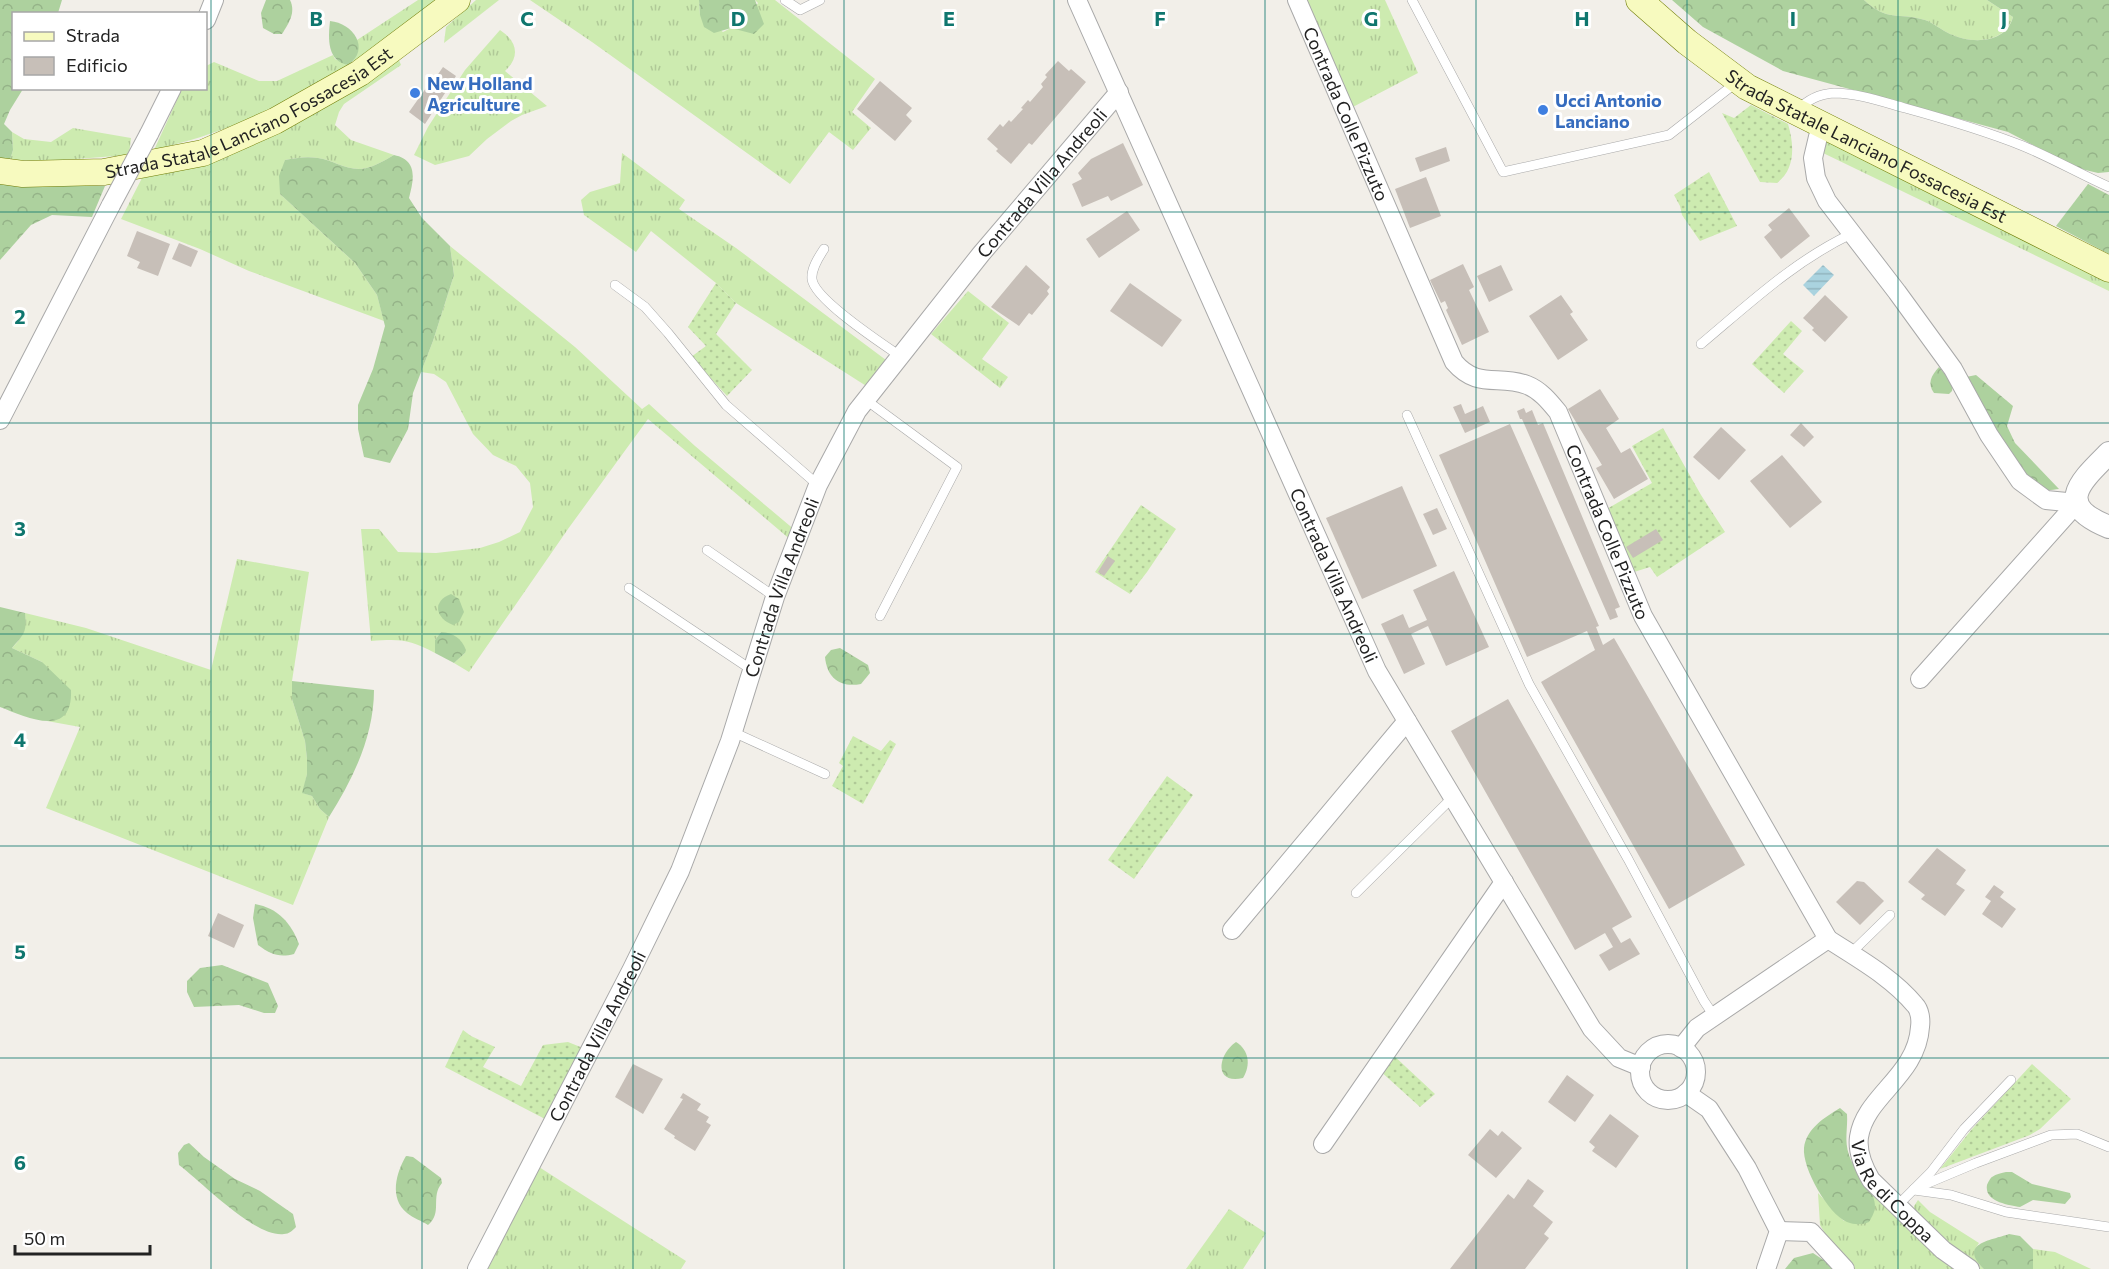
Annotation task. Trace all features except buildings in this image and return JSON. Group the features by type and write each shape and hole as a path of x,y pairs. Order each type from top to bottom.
{"main road":[{"name":"Strada Statale Lanciano Fossacesia Est","path":"11,172 104,172 202,153 275,122 360,73 457,0"},
{"name":"Strada Statale Lanciano Fossacesia Est","path":"1639,0 1687,42 1739,81 1796,112 2109,268"}],"street":[{"path":"207,18 214,0"},
{"path":"1077,0 1119,92"},
{"name":"Contrada Colle Pizzuto","path":"1298,0 1454,362 1462,371 1483,380 1527,385 1541,393 1558,412 1643,616 1828,939"},
{"path":"0,420 171,90"},
{"name":"Contrada Villa Andreoli","path":"477,1269 680,871 733,732 775,597 818,485 857,411 981,254 1119,92 1377,671 1592,1029 1619,1058 1641,1067"},
{"path":"1821,124 1813,158 1816,178 1827,201 1898,292 1953,369 1989,435 2020,481 2046,500 2077,503"},
{"path":"2109,453 2082,480 2077,503 2082,512 2091,519 2109,526"},
{"path":"1920,679 2077,503"},
{"path":"1232,930 1407,721"},
{"path":"1323,1144 1504,882"},
{"path":"1681,1048 1696,1028 1828,939"},
{"name":"Via Re di Coppa","path":"1828,939 1882,974 1917,1006 1921,1021 1917,1046 1911,1059 1862,1125 1858,1139 1861,1156 1871,1180 1943,1250 1970,1269"},
{"path":"1668,1045 1681,1048 1690,1056 1696,1072 1695,1080 1686,1093 1677,1098 1669,1100 1652,1095 1642,1081 1641,1067 1646,1057 1659,1046 1668,1045"},
{"path":"1686,1093 1709,1109 1747,1168 1779,1231 1766,1269"},
{"path":"1779,1231 1810,1232 1845,1269"}],"lane":[{"path":"785,0 800,10 820,0"},
{"path":"1412,0 1503,172 1669,135 1739,81"},
{"path":"1796,112 1805,102 1818,95 1834,93 1853,95 1954,123 2024,147 2109,188"},
{"path":"1701,344 1788,271 1822,248 1851,234"},
{"path":"824,249 813,268 814,288 826,301 900,356"},
{"path":"615,285 645,307 726,405 818,485"},
{"path":"866,400 957,467 880,616"},
{"path":"1407,415 1530,684 1714,1016"},
{"path":"707,550 775,597"},
{"path":"628,588 752,670"},
{"path":"733,732 825,774"},
{"path":"1356,893 1453,797"},
{"path":"1850,954 1890,915"},
{"path":"1897,1206 1931,1172 1964,1129 2011,1080"},
{"path":"1914,1190 1976,1163 2051,1135 2077,1134 2109,1147"},
{"path":"1914,1190 1951,1195 2006,1212 2109,1227"}],"green space":[{"path":"0,0 62,0 58,12 12,12 12,90 22,90 4,124 12,132 13,150 10,160 0,158"},
{"path":"266,0 290,0 292,4 289,22 282,34 274,34 263,28 261,13"},
{"path":"418,0 437,0 352,63 358,51 357,40"},
{"path":"476,0 499,0 444,43 446,27"},
{"path":"530,0 699,0 700,15 723,32 731,28 741,30 758,3 755,0 775,0 875,79 852,112 871,128 853,150 829,132 790,184"},
{"path":"699,0 755,0 764,24 754,34 731,28 714,33 704,27"},
{"path":"1302,0 1385,0 1418,73 1349,109"},
{"path":"1672,0 1864,0 1886,14 1925,20 1950,34 1977,40 1996,37 2009,26 2013,17 1987,0 2109,0 2109,172 2098,173 2077,168 2008,132 1783,71 1703,27"},
{"path":"1864,0 1987,0 2013,17 2009,26 1995,37 1968,39 1950,34 1925,20 1886,14"},
{"path":"330,21 346,26 356,38 358,52 355,59 348,65 336,59 330,48"},
{"path":"500,30 510,40 515,50 513,60 505,71 547,106 511,121 469,156 435,165 414,155 428,127 465,70"},
{"path":"333,55 335,59 348,65 246,120 201,137 154,150 182,90 207,90 207,66 214,62 259,81 277,81"},
{"path":"399,60 401,65 344,104 335,125 351,140 394,155 363,169 348,168 314,157 285,160 280,194 355,263 377,295 384,321 249,271 200,249 121,219 143,176 255,143 311,115"},
{"path":"1751,105 1788,124 1792,156 1788,171 1777,183 1760,182 1722,113 1734,118"},
{"path":"73,128 131,138 129,155 50,161 10,160 13,150 12,132 24,139 51,142"},
{"path":"1820,136 2109,282 2109,291 1823,153 1820,175"},
{"path":"622,153 685,200 679,209 736,248 886,360 871,389 736,303 716,283 651,231 636,252 584,215 581,200 590,192 620,183"},
{"path":"394,155 407,161 411,166 413,177 409,198 422,218 450,246 454,275 433,341 413,393 408,429 390,463 364,457 358,429 358,405 373,369 385,326 377,295 355,263 280,194 279,176 285,160 289,159 318,158 348,168 363,169"},
{"path":"1709,172 1737,226 1700,241 1682,215 1674,195"},
{"path":"0,183 105,186 92,217 52,215 31,225 0,260"},
{"path":"2088,184 2109,195 2109,254 2056,226"},
{"path":"450,246 575,347 642,409 649,404 796,531 792,541 648,419 469,672 454,663 465,653 441,632 435,640 435,653 404,641 371,641 361,529 379,529 398,552 436,553 480,548 520,532 533,507 530,483 516,466 493,455 473,434 446,382 434,374 421,372 454,275"},
{"path":"716,283 736,303 716,334 752,370 727,396 691,357 706,346 688,327"},
{"path":"968,291 1009,323 982,359 1008,377 1000,388 931,334"},
{"path":"1791,321 1802,331 1783,354 1804,371 1784,393 1752,364"},
{"path":"1939,367 1953,384 1949,394 1934,393 1932,389 1931,380"},
{"path":"1976,375 2013,406 2007,426 2015,443 2059,489 2045,490 2035,485 2012,459 1961,378"},
{"path":"1663,428 1725,532 1657,577 1650,567 1631,573 1605,510 1652,483 1632,446"},
{"path":"1141,505 1176,529 1130,594 1095,572"},
{"path":"237,559 309,572 292,681 292,699 305,741 307,774 303,793 312,796 320,809 329,817 293,905 46,808 80,727 47,721 50,721 42,662 12,648 23,632 25,613 86,628 211,670"},
{"path":"451,594 459,599 464,612 459,622 453,625 442,618 438,610 441,601"},
{"path":"0,607 25,613 24,633 12,648 42,662 71,690 70,705 64,715 56,720 34,719 0,707"},
{"path":"441,632 456,637 466,650 454,663 435,653 435,640"},
{"path":"840,648 868,665 870,673 861,684 841,683 829,671 825,657 831,650"},
{"path":"292,681 374,690 366,740 354,772 329,817 320,809 312,796 302,793 307,774 307,759 305,741 292,699"},
{"path":"853,736 881,751 890,740 896,744 863,804 832,786 843,766 839,763"},
{"path":"1167,776 1193,795 1134,879 1108,860"},
{"path":"255,904 277,913 288,923 299,944 294,954 284,956 275,954 258,945 253,918"},
{"path":"222,965 268,983 278,1006 275,1013 264,1013 239,1005 194,1007 187,992 187,981 200,968"},
{"path":"463,1030 495,1047 483,1067 521,1086 543,1045 568,1042 583,1048 547,1120 445,1067"},
{"path":"1236,1042 1244,1049 1248,1063 1243,1078 1234,1079 1223,1073 1222,1061"},
{"path":"1391,1053 1435,1094 1420,1107 1378,1069"},
{"path":"2032,1064 2071,1099 2040,1129 2030,1135 1940,1169 1972,1129"},
{"path":"1840,1108 1847,1114 1846,1139 1849,1155 1875,1202 1872,1218 1863,1224 1847,1222 1832,1210 1812,1178 1804,1157 1806,1141 1812,1129"},
{"path":"189,1143 235,1179 260,1191 293,1214 296,1227 284,1234 272,1233 229,1207 179,1165 178,1153 184,1145"},
{"path":"406,1156 413,1157 441,1178 435,1215 428,1225 407,1213 398,1200 397,1178"},
{"path":"539,1167 686,1261 681,1269 488,1269"},
{"path":"2012,1172 2032,1184 2070,1193 2071,1197 2065,1204 2033,1200 2020,1207 1998,1202 1989,1195 1987,1185 1992,1177"},
{"path":"1869,1189 1960,1269 1855,1269 1838,1255 1820,1225 1818,1193 1844,1221"},
{"path":"1918,1200 1930,1212 1979,1243 1975,1249 1979,1264 1984,1269 1980,1269 1914,1213 1914,1206"},
{"path":"1229,1209 1266,1233 1243,1269 1186,1269"},
{"path":"2009,1234 2020,1236 2033,1249 2033,1269 1984,1269 1974,1254 1975,1248 1986,1241"},
{"path":"2033,1249 2055,1252 2091,1269 2033,1269"},
{"path":"1813,1253 1837,1269 1785,1269 1794,1258"}],"water":[{"path":"1823,265 1834,275 1814,296 1803,285"}],"place":[{"name":"New Holland Agriculture","path":"415,93"},
{"name":"Ucci Antonio Lanciano","path":"1543,110"}]}
